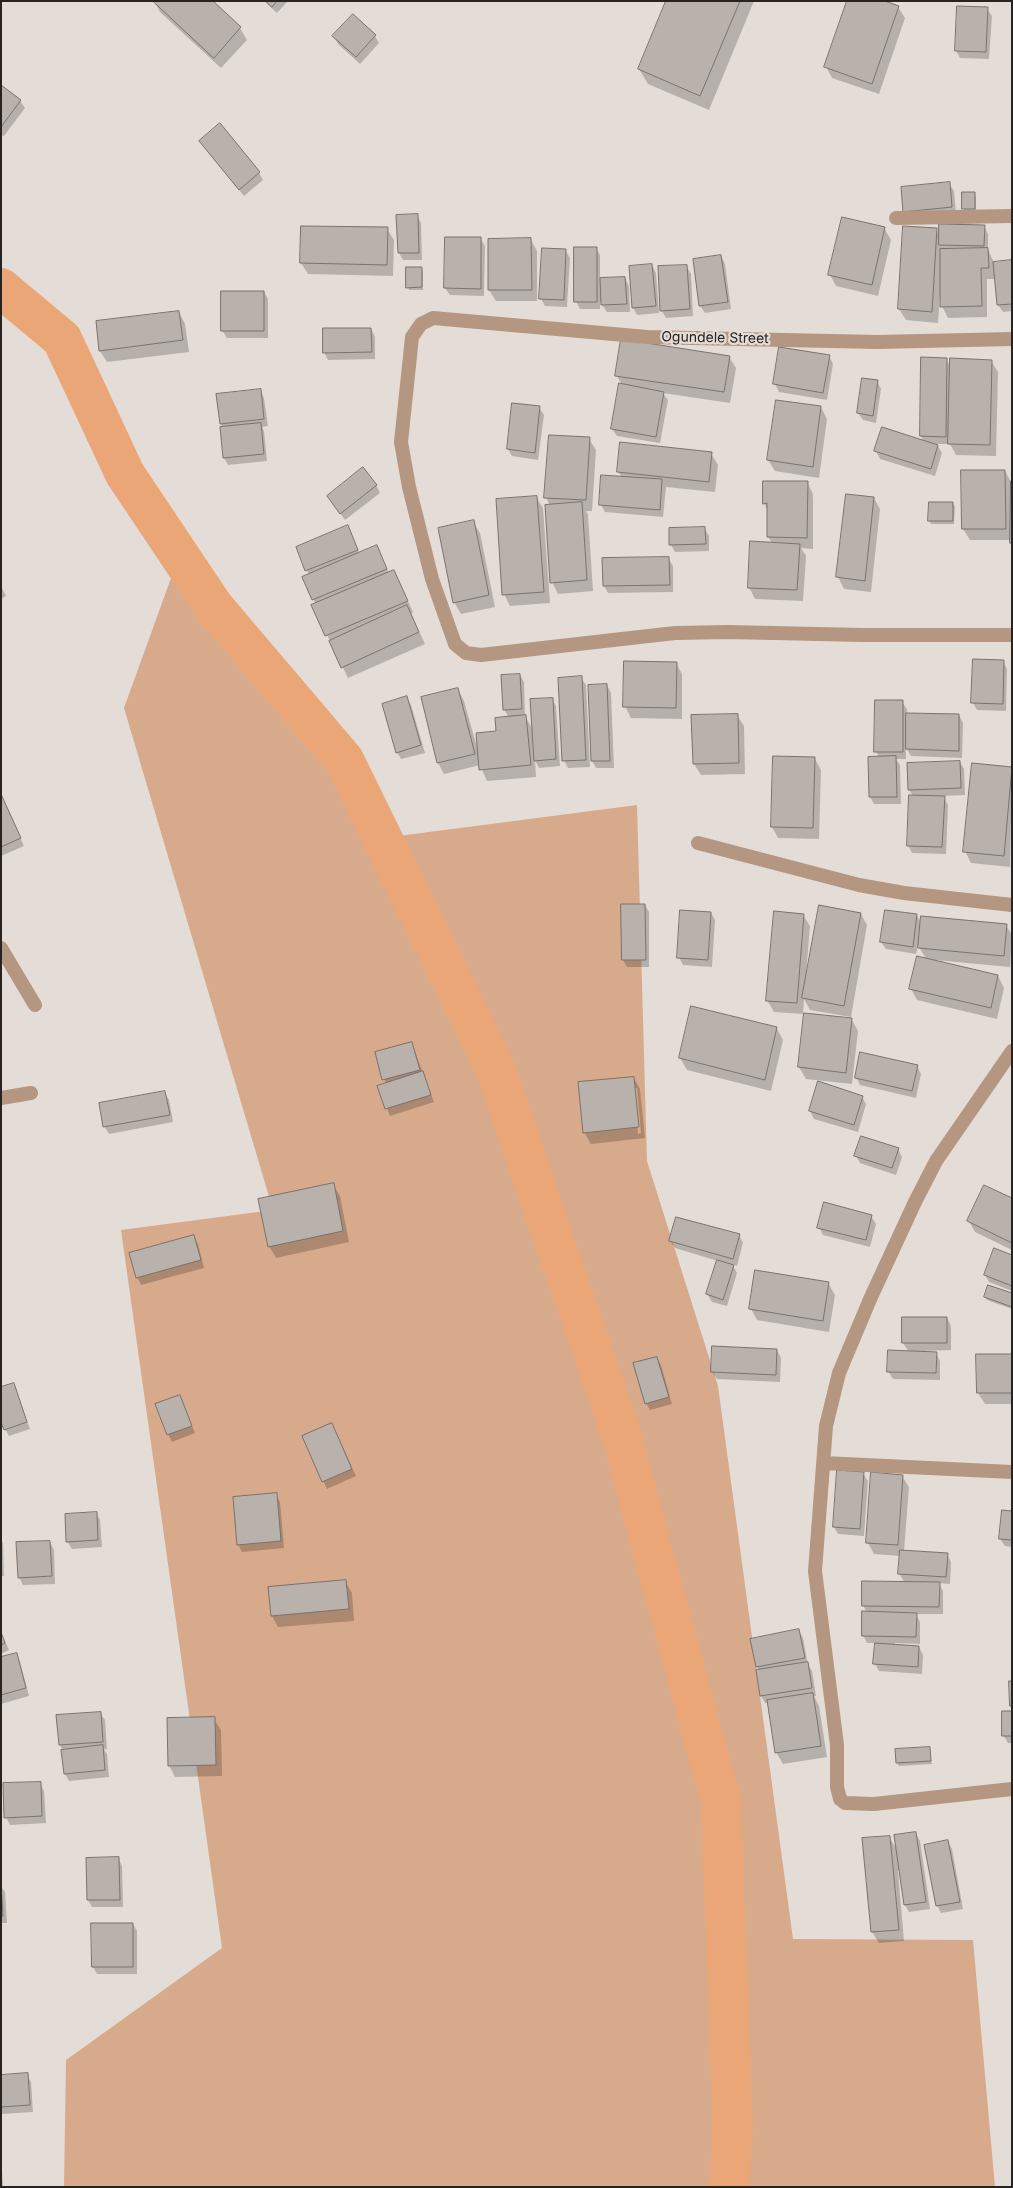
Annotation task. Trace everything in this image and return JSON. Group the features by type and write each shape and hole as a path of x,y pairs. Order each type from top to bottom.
{"street":[{"path":"896,218 1012,216"},
{"name":"Ogundele Street","path":"1012,339 877,342 666,338 433,318 421,324 412,337 401,442 409,487 432,579 455,644 466,653 481,655 675,633 1012,635"},
{"path":"698,842 859,885 904,893 1012,905"},
{"path":"1,948 35,1005"},
{"path":"1012,1051 936,1161 871,1297 839,1373 826,1426 815,1571 837,1745 837,1787 840,1799 851,1805 874,1804 1012,1789"},
{"path":"1,1098 31,1094"},
{"path":"824,1463 1012,1472"}],"shaded area":[{"path":"184,542 383,838 637,805 647,1161 718,1386 793,1939 973,1940 995,2187 64,2187 66,2060 222,1948 121,1230 273,1210 124,708"}],"building":[{"path":"153,1 213,1 241,27 214,58"},
{"path":"266,1 277,1 272,7"},
{"path":"666,1 740,1 700,96 638,69"},
{"path":"847,1 885,1 899,6 872,84 824,67"},
{"path":"957,6 988,7 986,52 955,51"},
{"path":"353,14 376,35 356,57 332,36"},
{"path":"1,85 21,100 1,127"},
{"path":"220,123 260,172 239,190 199,141"},
{"path":"950,182 952,207 903,212 901,187"},
{"path":"962,192 975,192 975,209 962,209"},
{"path":"418,214 419,253 398,253 396,215"},
{"path":"842,217 885,227 872,285 828,275"},
{"path":"939,224 985,225 984,246 939,245"},
{"path":"301,226 388,227 387,265 300,263"},
{"path":"903,226 937,228 932,312 898,309"},
{"path":"445,237 481,237 481,289 444,288"},
{"path":"531,238 532,290 488,290 488,239"},
{"path":"574,247 597,247 597,302 574,302"},
{"path":"542,248 566,249 564,300 539,299"},
{"path":"988,248 989,268 981,268 982,306 940,307 940,249"},
{"path":"721,255 728,302 699,306 693,259"},
{"path":"1012,260 1012,304 997,305 993,262"},
{"path":"652,264 656,306 632,308 629,266"},
{"path":"687,265 690,309 660,311 658,266"},
{"path":"406,267 422,267 422,287 406,288"},
{"path":"625,277 627,304 601,305 600,278"},
{"path":"221,291 264,291 264,331 221,331"},
{"path":"179,311 183,340 99,351 96,321"},
{"path":"323,328 371,328 372,352 323,353"},
{"path":"621,339 730,356 724,392 615,376"},
{"path":"779,347 830,355 823,393 773,384"},
{"path":"921,357 947,358 946,437 920,436"},
{"path":"950,358 992,360 990,445 948,444"},
{"path":"862,378 878,380 873,416 857,413"},
{"path":"619,383 664,392 656,437 611,429"},
{"path":"261,389 264,419 220,424 216,394"},
{"path":"776,400 821,406 813,467 767,460"},
{"path":"512,403 540,406 535,453 507,449"},
{"path":"261,423 264,454 223,458 220,427"},
{"path":"882,427 938,445 931,469 874,451"},
{"path":"549,435 590,437 586,500 544,498"},
{"path":"620,442 712,452 709,482 617,472"},
{"path":"363,467 377,485 340,514 327,496"},
{"path":"961,470 1005,470 1006,529 962,529"},
{"path":"601,475 662,479 660,510 599,505"},
{"path":"763,481 808,481 807,538 767,537 767,503 763,504"},
{"path":"1011,481 1012,543 1010,543"},
{"path":"846,494 874,497 865,581 836,577"},
{"path":"537,496 544,592 502,595 496,499"},
{"path":"582,502 587,580 550,583 545,505"},
{"path":"929,502 953,502 953,521 928,521"},
{"path":"474,520 489,595 453,603 438,528"},
{"path":"348,525 358,550 305,571 296,547"},
{"path":"705,527 706,544 669,545 669,528"},
{"path":"750,541 800,544 797,590 748,588"},
{"path":"377,545 387,569 312,600 302,577"},
{"path":"669,557 670,585 603,586 602,558"},
{"path":"394,570 408,601 325,636 311,605"},
{"path":"407,605 419,632 341,668 329,641"},
{"path":"973,659 1004,660 1003,704 971,703"},
{"path":"624,661 677,662 676,708 623,707"},
{"path":"520,674 522,709 503,710 501,675"},
{"path":"582,676 586,760 562,761 558,678"},
{"path":"607,684 610,761 591,761 588,685"},
{"path":"458,688 475,754 437,763 421,697"},
{"path":"407,696 421,745 396,753 382,704"},
{"path":"553,698 556,759 534,761 530,699"},
{"path":"875,700 903,700 903,752 874,752"},
{"path":"906,713 959,714 959,751 906,749"},
{"path":"738,714 739,763 693,764 691,715"},
{"path":"526,715 531,765 479,770 476,733 496,731 495,718"},
{"path":"773,756 815,757 813,828 771,827"},
{"path":"896,756 897,797 869,797 868,757"},
{"path":"960,761 961,788 908,790 907,763"},
{"path":"972,763 1012,767 1004,856 963,852"},
{"path":"1,794 21,838 1,847"},
{"path":"909,795 945,796 942,847 907,846"},
{"path":"621,904 645,904 646,960 622,960"},
{"path":"819,905 861,913 844,1006 802,998"},
{"path":"680,910 711,912 708,960 677,958"},
{"path":"885,910 917,914 913,947 880,942"},
{"path":"774,911 804,914 797,1003 766,1001"},
{"path":"921,916 1007,924 1004,956 918,948"},
{"path":"917,956 998,975 991,1008 909,989"},
{"path":"691,1006 777,1027 765,1080 679,1058"},
{"path":"804,1013 852,1018 846,1073 798,1067"},
{"path":"412,1042 420,1070 382,1080 375,1052"},
{"path":"860,1052 918,1065 912,1091 855,1078"},
{"path":"423,1071 431,1095 385,1109 377,1086"},
{"path":"634,1077 639,1127 583,1133 578,1082"},
{"path":"818,1081 863,1096 854,1125 809,1111"},
{"path":"165,1091 170,1115 103,1127 99,1103"},
{"path":"861,1136 899,1148 892,1168 854,1156"},
{"path":"334,1183 343,1231 268,1247 258,1199"},
{"path":"984,1185 1012,1198 1012,1243 967,1221"},
{"path":"824,1202 872,1215 866,1240 817,1228"},
{"path":"676,1217 740,1234 733,1259 669,1241"},
{"path":"194,1235 201,1260 136,1278 129,1253"},
{"path":"994,1248 1012,1255 1012,1286 984,1275"},
{"path":"717,1260 734,1265 723,1300 706,1294"},
{"path":"755,1270 829,1282 823,1321 749,1309"},
{"path":"988,1285 1012,1293 1012,1307 984,1297"},
{"path":"902,1317 947,1317 947,1343 902,1343"},
{"path":"712,1346 777,1349 776,1375 711,1372"},
{"path":"888,1350 937,1352 936,1373 887,1372"},
{"path":"976,1354 1012,1354 1012,1393 977,1393"},
{"path":"657,1357 669,1397 645,1404 633,1363"},
{"path":"14,1383 27,1422 4,1430 1,1422 1,1387"},
{"path":"180,1395 192,1426 167,1435 155,1404"},
{"path":"332,1423 352,1469 322,1482 302,1436"},
{"path":"837,1470 864,1472 860,1529 833,1527"},
{"path":"871,1472 903,1475 898,1545 866,1543"},
{"path":"277,1493 281,1541 237,1545 233,1497"},
{"path":"1002,1510 1012,1511 1012,1540 999,1539"},
{"path":"97,1512 98,1540 66,1542 65,1514"},
{"path":"50,1541 52,1576 18,1578 16,1542"},
{"path":"900,1550 948,1553 946,1577 898,1574"},
{"path":"346,1580 349,1609 271,1616 268,1587"},
{"path":"862,1581 940,1582 939,1607 862,1606"},
{"path":"862,1611 917,1613 916,1637 862,1636"},
{"path":"799,1629 805,1658 756,1667 750,1639"},
{"path":"1,1632 5,1643 1,1645"},
{"path":"875,1643 919,1646 918,1667 873,1664"},
{"path":"17,1653 26,1688 1,1695 1,1657"},
{"path":"808,1662 812,1688 760,1696 756,1670"},
{"path":"1009,1681 1012,1681 1012,1706 1010,1706"},
{"path":"813,1693 821,1746 775,1753 767,1700"},
{"path":"1002,1711 1012,1711 1012,1736 1002,1736"},
{"path":"101,1712 103,1742 59,1745 56,1715"},
{"path":"215,1717 216,1765 168,1766 167,1718"},
{"path":"103,1745 105,1770 64,1774 61,1750"},
{"path":"930,1747 931,1761 896,1763 895,1749"},
{"path":"41,1782 42,1816 4,1818 3,1783"},
{"path":"916,1832 926,1902 904,1905 894,1835"},
{"path":"890,1836 899,1930 871,1932 862,1838"},
{"path":"948,1840 960,1902 936,1906 924,1845"},
{"path":"119,1857 120,1900 87,1900 86,1858"},
{"path":"1,1885 3,1916 1,1916"},
{"path":"91,1923 133,1923 133,1967 92,1967"},
{"path":"28,2073 30,2105 1,2107 1,2075"}],"waterway":[{"path":"1,288 62,339 125,474 214,607 344,760 496,1070 622,1438 721,1802 733,2129 729,2187"}]}
